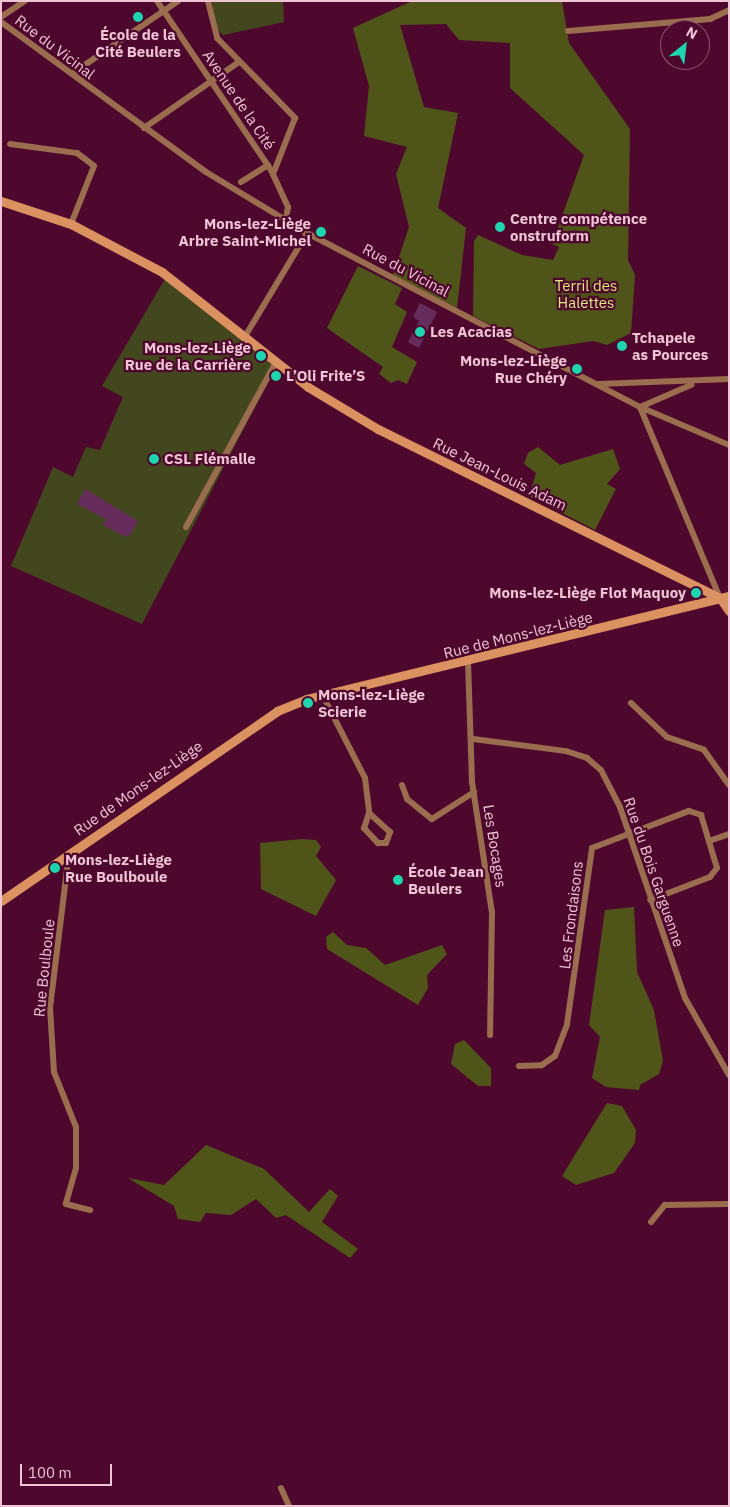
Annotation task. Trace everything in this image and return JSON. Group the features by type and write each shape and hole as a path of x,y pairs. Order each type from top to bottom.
{"street":[{"path":"1,17 26,1"},
{"name":"Avenue de la Cité","path":"157,1 268,165 288,207 286,218"},
{"path":"73,72 178,1"},
{"path":"208,1 214,34 295,118 273,174"},
{"path":"568,31 710,19 729,10"},
{"name":"Rue du Vicinal","path":"1,22 73,72 82,84 222,183 286,218 308,233 640,407 729,444"},
{"path":"144,128 240,62"},
{"path":"10,144 15,141 77,153 94,166 71,224"},
{"path":"241,182 268,165"},
{"name":"Rue Jean-Louis Adam","path":"1,201 71,224 162,272 276,362 378,429 724,597"},
{"path":"244,338 308,233"},
{"path":"186,527 276,362"},
{"path":"599,384 694,383 729,379"},
{"path":"694,383 640,407 729,611"},
{"name":"Rue de Mons-lez-Liège","path":"1,901 244,731 277,711 323,696 468,662 724,597"},
{"name":"Les Bocages","path":"468,662 474,792 492,912 490,1035"},
{"path":"323,696 365,778 369,812 366,833 378,843 388,842 390,832 369,812"},
{"path":"631,703 668,737 704,750 729,786"},
{"name":"Rue du Bois Garguenne","path":"473,739 587,758 601,770 628,831 650,900 689,1007 729,1075"},
{"path":"402,785 408,799 435,819 474,792"},
{"name":"Les Frondaisons","path":"519,1066 542,1065 555,1056 576,983 592,848 628,831 688,810 701,815 717,868 710,877 650,900"},
{"path":"709,841 729,834"},
{"name":"Rue Boulboule","path":"69,853 50,1007 54,1072 76,1127 76,1168 66,1204 90,1210"},
{"path":"651,1222 665,1205 729,1204"},
{"path":"281,1488 289,1506"}],"green space":[{"path":"212,1 283,1 284,22 223,35 215,27"},
{"name":"Terril des Halettes","path":"412,1 562,1 569,43 630,129 628,260 635,275 631,333 607,345 593,341 539,349 473,316 474,241 478,235 522,255 553,260 559,247 552,244 584,155 510,88 510,43 459,40 446,24 400,25 424,107 458,113 438,208 466,228 457,308 393,275 409,227 396,174 407,147 364,136 369,86 353,28"},
{"path":"358,266 402,288 395,304 407,312 392,347 417,362 407,384 398,380 391,383 379,374 383,367 327,328"},
{"name":"CSL Flémalle","path":"165,279 276,367 142,624 11,566 53,467 73,477 86,447 100,450 123,397 102,386"},
{"path":"538,447 560,465 613,449 620,469 607,484 616,489 595,530 529,496 536,473 524,464 528,453"},
{"path":"302,839 316,840 321,847 316,856 336,880 316,916 261,889 260,843"},
{"path":"634,907 637,972 654,1010 663,1061 659,1074 640,1085 639,1090 606,1087 592,1078 600,1037 589,1025 605,910"},
{"path":"333,932 347,945 366,948 385,965 442,945 447,954 427,975 428,988 418,1005 327,949 326,937"},
{"path":"464,1040 491,1068 491,1086 478,1086 451,1064 455,1044"},
{"path":"607,1103 622,1106 636,1130 635,1143 614,1173 576,1185 562,1176"},
{"path":"206,1145 264,1169 309,1212 330,1189 338,1196 322,1222 358,1249 350,1258 286,1215 276,1218 256,1199 231,1215 206,1213 200,1222 178,1219 174,1206 128,1178 164,1185"}],"building":[{"name":"Les Acacias","path":"420,303 437,312 419,348 408,342 419,321 413,317"},
{"path":"85,489 138,521 131,534 126,537 103,525 106,519 77,504"}],"place":[{"name":"École de la Cité Beulers","path":"138,17"},
{"name":"Centre compétence onstruform","path":"500,227"},
{"name":"Mons-lez-Liège Arbre Saint-Michel","path":"321,232"},
{"name":"Les Acacias","path":"420,332"},
{"name":"Tchapele as Pources","path":"622,346"},
{"name":"Mons-lez-Liège Rue de la Carrière","path":"261,356"},
{"name":"Mons-lez-Liège Rue Chéry","path":"577,369"},
{"name":"L’Oli Frite’S","path":"276,376"},
{"name":"CSL Flémalle","path":"154,459"},
{"name":"Mons-lez-Liège Flot Maquoy","path":"696,593"},
{"name":"Mons-lez-Liège Scierie","path":"308,703"},
{"name":"Mons-lez-Liège Rue Boulboule","path":"55,868"},
{"name":"École Jean Beulers","path":"398,880"}]}
